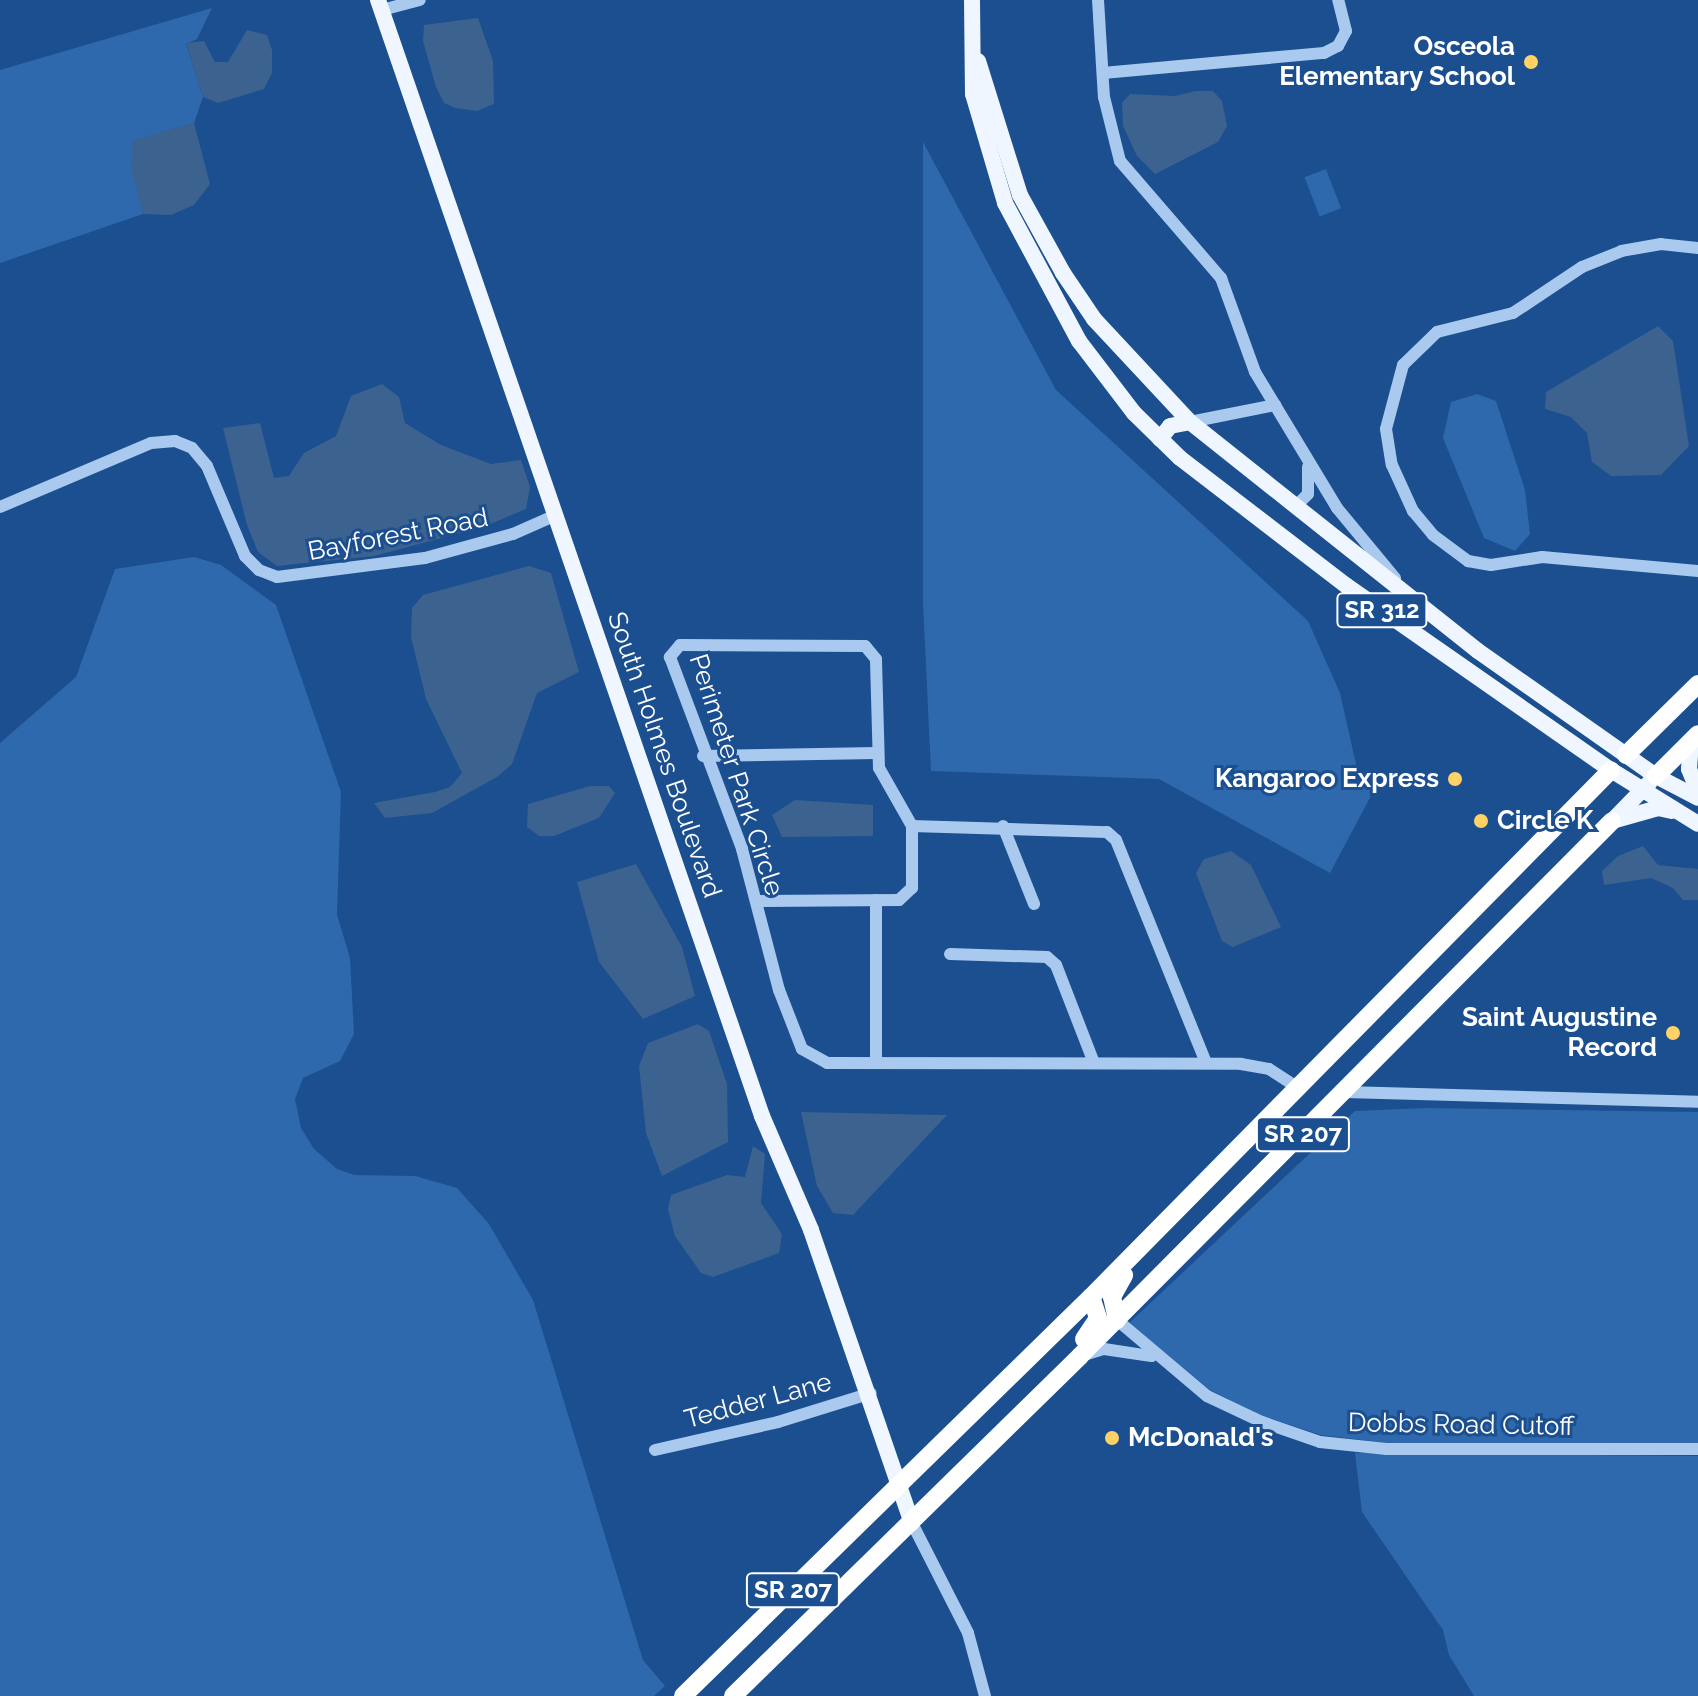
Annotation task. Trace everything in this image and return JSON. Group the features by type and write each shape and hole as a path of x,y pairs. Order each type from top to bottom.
{"highway":[{"name":"SR 207","path":"1626,755 1698,684"},
{"name":"SR 207","path":"1656,776 1694,738"},
{"name":"SR 207","path":"683,1696 1091,1297 1611,770"},
{"name":"SR 207","path":"733,1696 1117,1320 1612,821"},
{"path":"1117,1320 1112,1308 1115,1286 1137,1263 1141,1246"},
{"path":"1080,1356 1081,1341 1098,1318 1091,1297"}],"main road":[{"name":"SR 312","path":"972,0 976,56 973,94 1005,203 1079,341 1160,439 1347,586 1611,770 1698,824"},
{"name":"South Holmes Boulevard","path":"380,5 762,1116 871,1393 912,1523"},
{"name":"SR 312","path":"976,56 1020,195 1063,273 1094,319 1190,422 1418,604 1656,776 1698,798"},
{"path":"1160,439 1170,426 1190,422"},
{"path":"1694,738 1689,769 1698,791"},
{"name":"SR 207","path":"1611,770 1626,755"},
{"name":"SR 207","path":"1612,821 1656,776"},
{"path":"1612,821 1658,808 1676,811"}],"street":[{"path":"380,5 420,0"},
{"path":"1098,0 1110,135 1120,161 1221,278 1255,372 1337,508 1418,604"},
{"path":"1103,73 1324,53 1338,46 1346,31 1338,0"},
{"path":"1698,248 1661,244 1622,251 1582,267 1513,313 1437,332 1403,365 1386,429 1392,465 1413,511 1433,535 1468,561 1491,565 1542,557 1698,571"},
{"path":"1190,422 1275,405"},
{"name":"Bayforest Road","path":"0,507 151,443 175,441 192,448 207,466 245,556 259,570 277,577 425,558 513,534 556,515"},
{"path":"1295,507 1304,502 1312,484 1306,456"},
{"name":"Perimeter Park Circle","path":"912,826 876,753 876,659 865,646 680,645 670,657 703,756 742,849 779,990 802,1049 827,1063 1206,1063 1260,1066 1298,1088"},
{"path":"703,756 876,753"},
{"path":"756,901 899,900 912,888 912,826 1096,828 1116,840 1206,1063"},
{"path":"1003,826 1034,904"},
{"path":"876,900 876,1063"},
{"path":"950,954 1047,957 1056,965 1094,1063"},
{"path":"1345,1092 1698,1102"},
{"name":"Dobbs Road Cutoff","path":"1117,1320 1157,1358 1232,1408 1320,1442 1387,1449 1698,1449"},
{"path":"1080,1356 1104,1349 1157,1358"},
{"name":"Tedder Lane","path":"655,1450 778,1422 871,1393"},
{"path":"912,1523 968,1633 985,1696"}],"shaded area":[{"path":"212,8 197,39 186,44 203,97 194,123 133,141 143,214 0,263 0,70"},
{"path":"478,18 493,61 494,104 477,111 444,103 436,87 423,41 424,25"},
{"path":"247,30 267,35 272,50 272,73 264,89 218,103 203,97 186,43 204,41 215,62 228,62"},
{"path":"1213,91 1222,101 1227,126 1218,142 1155,174 1137,156 1123,126 1122,103 1130,94 1175,96"},
{"path":"194,123 210,184 194,205 171,215 143,214 131,168 133,140"},
{"path":"923,142 1056,390 1308,621 1340,693 1358,773 1373,792 1330,873 1159,779 931,771 923,603"},
{"path":"1326,169 1341,208 1320,216 1305,177"},
{"path":"1658,326 1673,341 1689,446 1661,475 1611,476 1592,462 1587,433 1571,417 1545,409 1546,392"},
{"path":"382,384 399,397 405,423 441,445 491,464 521,460 530,487 526,509 483,527 374,556 277,566 258,552 247,525 223,428 260,423 274,478 289,476 304,453 336,436 351,396"},
{"path":"1477,394 1496,401 1525,490 1530,534 1515,551 1484,538 1443,438 1451,402"},
{"path":"194,557 221,565 276,605 341,792 337,915 350,958 354,1034 340,1061 303,1078 295,1099 301,1128 314,1149 337,1169 354,1175 415,1176 457,1188 489,1224 533,1300 643,1660 665,1686 654,1696 0,1696 0,743 76,677 115,569"},
{"path":"529,566 551,573 579,672 537,693 512,764 497,777 432,813 385,818 374,803 450,787 462,773 426,699 411,637 412,608 423,595"},
{"path":"590,786 609,786 615,793 599,818 554,836 539,836 527,827 528,804"},
{"path":"795,800 873,805 873,836 782,837 772,815"},
{"path":"1643,846 1658,865 1698,869 1698,900 1683,900 1673,888 1651,878 1604,885 1602,871 1618,856"},
{"path":"1231,851 1251,865 1281,927 1233,947 1222,941 1196,873 1204,859"},
{"path":"636,864 682,947 695,996 643,1019 599,962 577,882"},
{"path":"698,1024 709,1031 727,1084 728,1142 662,1176 646,1133 639,1066 648,1043"},
{"path":"1426,1108 1698,1112 1698,1443 1388,1443 1321,1435 1263,1416 1210,1390 1129,1323 1355,1111"},
{"path":"801,1112 947,1115 853,1215 833,1213 817,1186"},
{"path":"753,1146 765,1154 761,1203 782,1234 779,1253 713,1277 701,1273 675,1236 668,1209 671,1195 727,1175 745,1177"},
{"path":"1355,1453 1698,1456 1698,1696 1474,1696 1449,1655 1443,1630 1362,1512"}],"place":[{"name":"Osceola Elementary School","path":"1531,62"},
{"name":"Kangaroo Express","path":"1455,779"},
{"name":"Circle K","path":"1481,821"},
{"name":"Saint Augustine Record","path":"1673,1033"},
{"name":"McDonald's","path":"1112,1438"}]}
